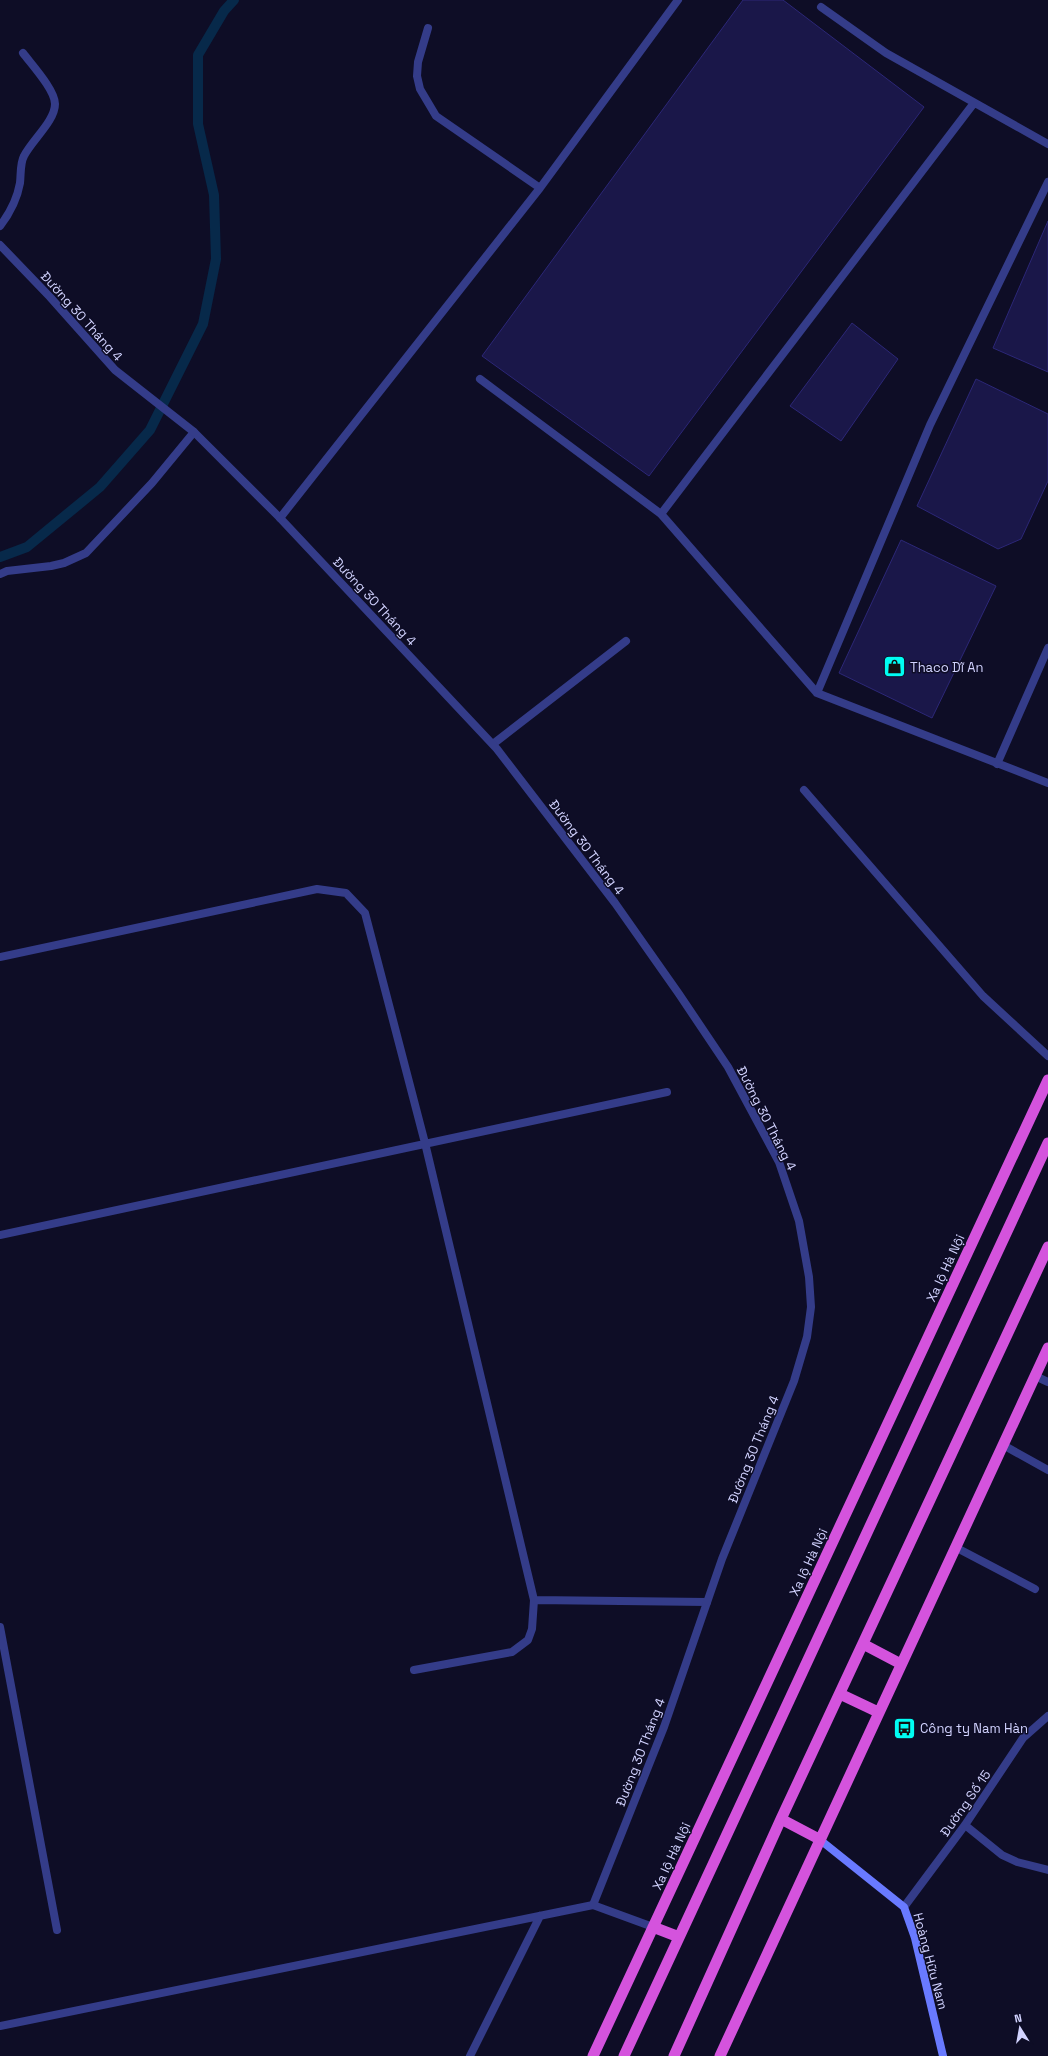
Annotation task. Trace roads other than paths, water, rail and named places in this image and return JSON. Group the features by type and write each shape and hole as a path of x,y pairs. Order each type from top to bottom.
{"highway":[{"name":"Xa lộ Hà Nội","path":"593,2056 1048,1080"},
{"path":"624,2056 1048,1143"},
{"path":"674,2056 781,1819 1048,1247"},
{"path":"720,2056 878,1712 1048,1348"},
{"path":"863,1644 901,1664"},
{"path":"840,1694 878,1712"},
{"path":"781,1819 820,1839"},
{"path":"653,1927 679,1937"}],"main road":[{"name":"Hoàng Hữu Nam","path":"820,1839 904,1907 915,1938 942,2056"}],"street":[{"path":"280,518 540,188 678,0"},
{"path":"821,7 886,53 1048,144"},
{"path":"428,28 418,62 417,76 420,89 436,116 540,188"},
{"path":"0,226 11,212 17,199 23,157 30,145 54,115 54,95 23,54"},
{"path":"662,514 974,103"},
{"path":"817,693 930,425 1048,182"},
{"name":"Đường 30 Tháng 4","path":"0,245 50,297 115,370 149,398 184,423 280,518 493,744 615,903 728,1067 779,1162 799,1221 809,1277 811,1307 807,1337 794,1381 724,1553 664,1727 593,1905"},
{"path":"480,379 662,514 817,693 1048,783"},
{"path":"0,574 7,571 64,563 86,553 152,483 194,432"},
{"path":"493,744 626,641"},
{"path":"997,764 1048,648"},
{"path":"804,790 983,996 1048,1056"},
{"path":"0,957 317,889 346,893 365,913 425,1143 534,1600 532,1629 528,1640 512,1652 414,1670"},
{"path":"0,1235 667,1092"},
{"path":"1035,1376 1048,1382"},
{"path":"1003,1445 1048,1470"},
{"path":"955,1547 1035,1589"},
{"path":"534,1600 707,1602"},
{"path":"0,1627 57,1930"},
{"name":"Đường Số 15","path":"904,1907 965,1825 1023,1738 1048,1716"},
{"path":"965,1825 1002,1855 1017,1862 1048,1870"},
{"path":"0,2026 593,1905 653,1927"},
{"path":"470,2056 540,1916"}],"waterway":[{"path":"0,557 27,547 100,487 150,430 203,324 216,259 214,195 198,124 198,55 224,11 234,0"}],"place":[{"name":"Thaco Dĩ An","path":"894,667"},
{"name":"Công ty Nam Hàn","path":"905,1728"}]}
